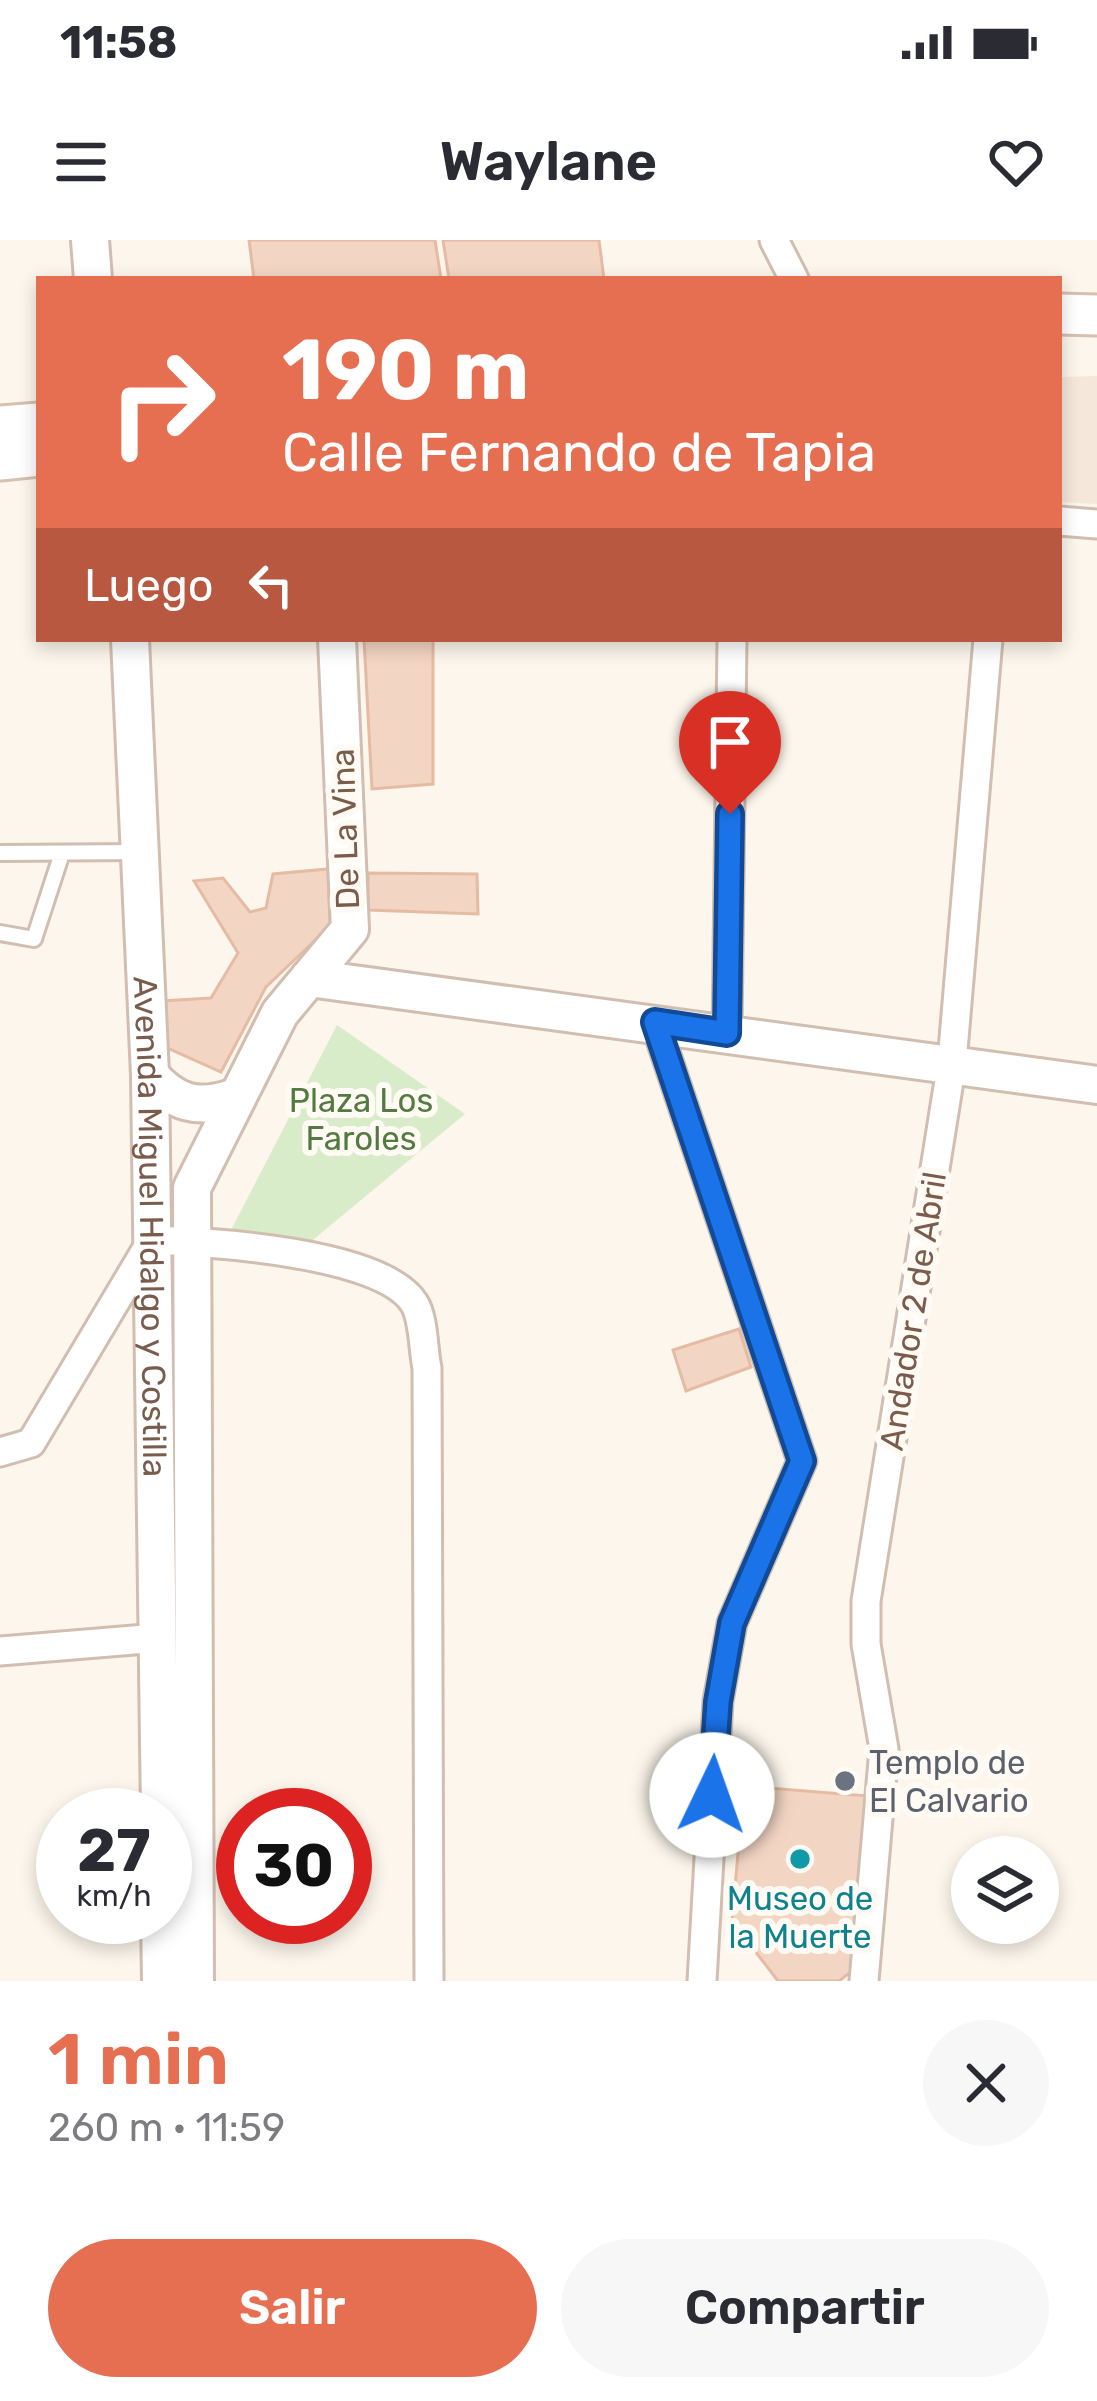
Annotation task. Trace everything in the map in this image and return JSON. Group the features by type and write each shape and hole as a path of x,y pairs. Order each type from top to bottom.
{"main road":[{"path":"1062,314 1097,315"},
{"path":"0,426 36,423"},
{"path":"0,459 36,453"}],"street":[{"path":"90,240 93,276"},
{"path":"774,240 792,276"},
{"path":"1062,521 1097,524"},
{"name":"Avenida Miguel Hidalgo y Costilla","path":"130,642 149,1076 160,1788"},
{"name":"De La Vina","path":"193,1188 232,1098 280,1013 350,929 338,642"},
{"path":"727,1033 732,642"},
{"name":"Andador 2 de Abril","path":"864,1981 884,1749 866,1644 866,1600 952,1062 988,642"},
{"path":"310,978 1097,1085"},
{"path":"655,1022 802,1461 732,1623 718,1702 702,1981"},
{"path":"149,1076 165,1093 186,1104 210,1106 232,1098"},
{"name":"Avenida Miguel Hidalgo y Costilla","path":"193,1188 195,1981"},
{"path":"0,1452 31,1443 152,1240 265,1246 356,1269 392,1283 416,1304 427,1368 429,1981"},
{"path":"0,1651 158,1638"},
{"path":"160,1944 161,1981"}],"lane":[{"path":"0,853 139,852"},
{"path":"0,933 34,939 62,853"}],"shaded area":[{"path":"1097,376 1097,504 1062,502 1062,377"}],"green space":[{"name":"Plaza Los Faroles","path":"337,1025 465,1114 297,1253 231,1230"}],"building":[{"path":"249,240 435,240 441,276 254,276"},
{"path":"443,240 599,240 604,276 449,276"},
{"path":"364,642 433,642 433,784 372,789"},
{"path":"328,869 330,926 266,987 221,1072 163,1046 162,1001 211,998 238,953 194,881 223,878 250,912 266,908 273,874"},
{"path":"368,873 477,874 478,914 368,910"},
{"path":"739,1329 751,1367 686,1391 673,1350"},
{"name":"Museo de la Muerte","path":"744,1786 869,1796 852,1971 839,1981 778,1981 732,1921"}],"place":[{"name":"Templo de El Calvario","path":"845,1781"},
{"name":"Museo de la Muerte","path":"800,1859"}],"route":[{"path":"712,1795 718,1702 732,1623 802,1461 655,1022 727,1033 730,814"}]}
